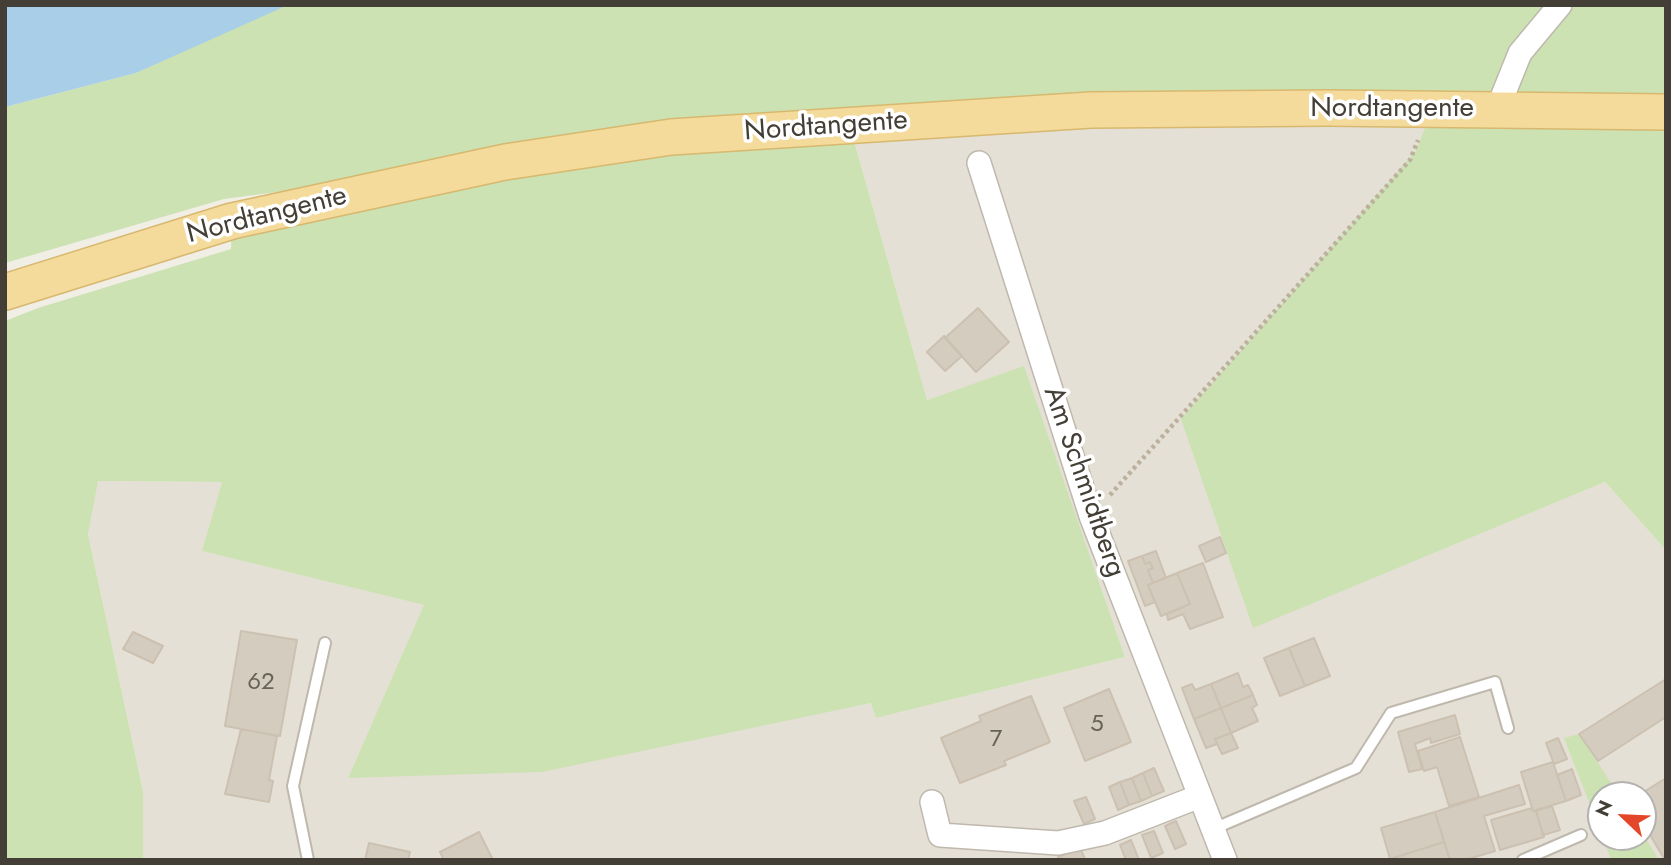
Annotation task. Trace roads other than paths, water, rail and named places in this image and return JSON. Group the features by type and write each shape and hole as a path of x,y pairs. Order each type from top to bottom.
{"main road":[{"name":"Nordtangente","path":"5,292 232,221 505,162 671,137 1091,110 1431,109 1666,112"}],"street":[{"path":"1497,110 1520,53 1560,5"},
{"name":"Am Schmidtberg","path":"979,163 1091,516 1225,860"},
{"path":"932,802 940,835 1058,843 1105,833 1200,796"}],"lane":[{"path":"308,860 293,786 325,643"},
{"path":"1213,828 1356,768 1391,713 1495,682 1508,728"},
{"path":"1523,860 1581,835"}],"water":[{"path":"5,5 288,5 136,73 5,107"}]}
